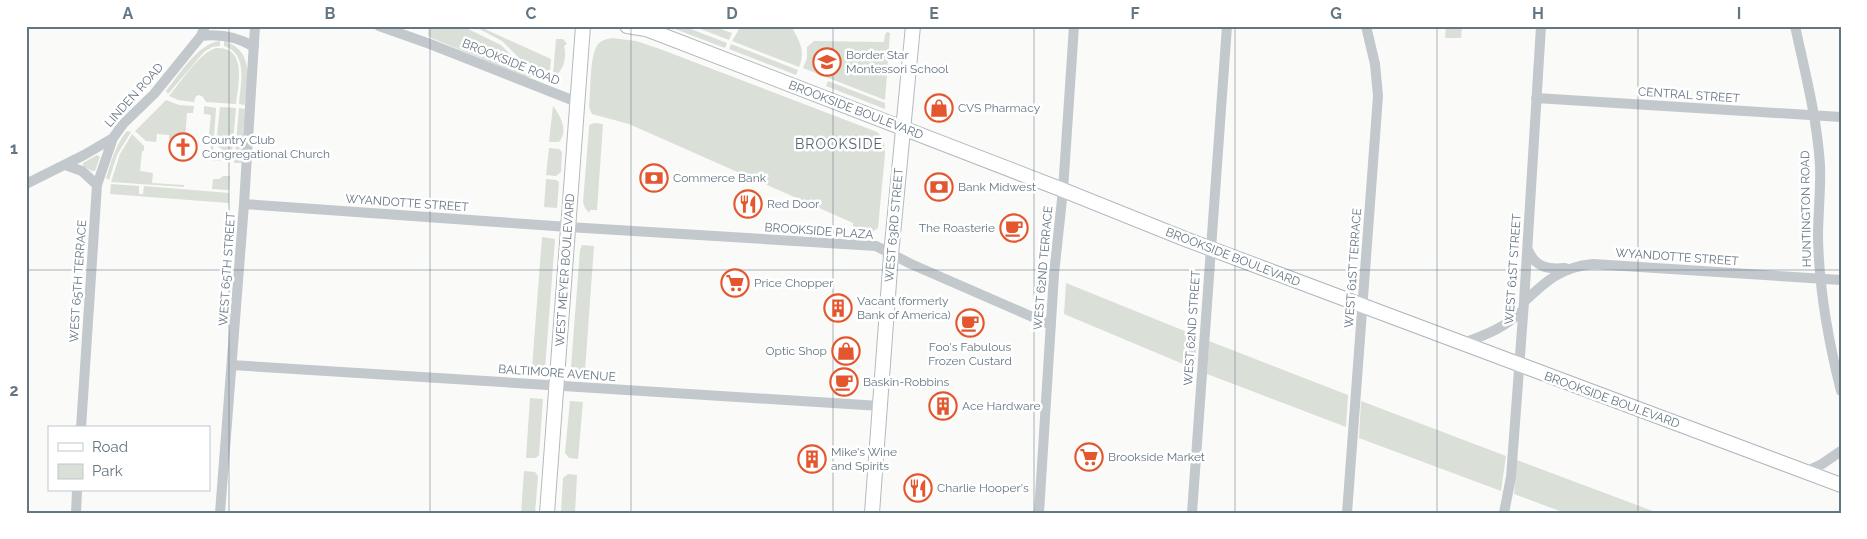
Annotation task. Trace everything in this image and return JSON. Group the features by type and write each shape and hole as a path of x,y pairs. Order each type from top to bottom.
{"main road":[{"name":"WEST MEYER BOULEVARD","path":"546,513 583,26"},
{"name":"BROOKSIDE BOULEVARD","path":"627,26 643,28 826,97 1211,249 1519,366 1841,485"},
{"name":"WEST 63RD STREET","path":"872,513 891,255 913,26"}],"street":[{"name":"WEST 65TH STREET","path":"220,513 244,204 255,26"},
{"name":"BROOKSIDE ROAD","path":"379,26 578,102"},
{"name":"WEST 62ND TERRACE","path":"1038,513 1074,26"},
{"name":"WEST 62ND STREET","path":"1192,513 1227,26"},
{"name":"WEST 61ST TERRACE","path":"1347,513 1378,96 1375,64 1366,26"},
{"name":"WEST 61ST STREET","path":"1504,513 1511,477 1524,306 1541,26"},
{"name":"HUNTINGTON ROAD","path":"1795,26 1814,115 1820,165 1818,237 1821,278 1829,344 1841,391"},
{"name":"LINDEN ROAD","path":"26,184 97,149 113,138 123,124 154,94 203,31 246,42 254,47"},
{"name":"CENTRAL STREET","path":"1536,98 1841,117"},
{"name":"WEST 65TH TERRACE","path":"81,426 97,184 113,138"},
{"path":"65,165 82,171 97,184"},
{"name":"WYANDOTTE STREET","path":"244,204 568,227"},
{"name":"BROOKSIDE PLAZA","path":"568,227 874,246 1051,325"},
{"path":"1527,249 1532,259 1538,265 1553,268 1571,267"},
{"name":"WYANDOTTE STREET","path":"1461,344 1488,334 1513,320 1554,276 1571,267 1592,264 1841,280"},
{"name":"BALTIMORE AVENUE","path":"232,365 880,406"},
{"path":"1807,471 1822,464 1841,451"},
{"path":"76,513 77,492"}],"green space":[{"path":"429,26 462,26 501,45 525,69 549,77 547,80 542,77 526,77 429,37"},
{"path":"474,26 478,26 551,59 550,72 525,64 502,41"},
{"path":"667,26 683,26 727,43 725,48"},
{"path":"693,26 712,26 732,33 729,40"},
{"path":"741,26 791,26 802,51 799,67 732,41"},
{"path":"1446,26 1462,26 1461,38 1445,38"},
{"path":"887,32 890,33 885,100 803,68 807,58 807,47 814,41 884,42"},
{"path":"612,38 636,41 660,49 877,132 882,139 885,154 878,228 872,232 853,230 853,223 629,124 592,114 589,107 593,57 598,44"},
{"path":"556,39 563,39 567,44 564,46 565,58 563,67 555,76 553,74"},
{"path":"220,41 220,46 212,47 204,52 168,94 166,91 197,53 204,47"},
{"path":"224,41 241,52 245,59 247,76 245,105 239,104 240,63 232,50 224,46"},
{"path":"731,44 798,70 796,75 729,49"},
{"path":"216,48 226,49 237,60 239,77 236,104 206,102 199,95 196,96 194,102 178,100 169,96 197,62"},
{"path":"828,81 885,103 885,109 826,86"},
{"path":"166,100 179,105 194,106 193,113 187,113 185,140 178,137 169,139 169,135 157,134 156,142 146,141 135,131"},
{"path":"204,106 216,108 213,151 220,153 221,161 210,160 211,143 208,143 211,115 204,114"},
{"path":"553,106 561,118 563,128 562,138 559,142 549,142"},
{"path":"220,107 236,108 232,153 225,152 216,145"},
{"path":"239,108 245,109 241,163 234,163"},
{"path":"594,123 603,124 597,210 590,210 589,213 583,202 589,125"},
{"path":"127,131 131,132 117,155 109,180 106,178 112,160 117,147"},
{"path":"132,134 144,146 140,171 153,173 152,183 184,185 184,187 111,182 120,154"},
{"path":"549,148 559,149 562,152 561,172 556,176 546,175"},
{"path":"97,155 100,157 95,171 83,166 83,163"},
{"path":"223,176 230,176 229,190 212,189 213,179 219,179"},
{"path":"546,179 559,182 557,208 544,207"},
{"path":"111,184 139,186 139,194 143,194 144,186 229,193 229,203 110,194"},
{"path":"542,237 555,239 545,369 532,368"},
{"path":"582,245 594,246 585,371 571,370 580,250"},
{"path":"1066,283 1197,336 1195,369 1064,314"},
{"path":"1209,341 1348,395 1346,427 1207,374"},
{"path":"530,398 543,399 539,455 536,458 526,458"},
{"path":"570,401 583,402 578,459 569,458 565,453"},
{"path":"1361,401 1506,456 1501,491 1359,438"},
{"path":"1517,460 1658,513 1565,513 1514,494"},
{"path":"524,471 535,472 538,476 535,513 521,513"},
{"path":"568,474 577,475 575,513 561,513 563,478"}],"place":[{"name":"Border Star Montessori School","path":"827,62"},
{"name":"CVS Pharmacy","path":"939,108"},
{"name":"Country Club Congregational Church","path":"183,147"},
{"name":"Commerce Bank","path":"654,178"},
{"name":"Bank Midwest","path":"939,187"},
{"name":"Red Door","path":"748,204"},
{"name":"The Roasterie","path":"1014,228"},
{"name":"Price Chopper","path":"735,283"},
{"name":"Vacant (formerly Bank of America)","path":"838,308"},
{"name":"Foo's Fabulous Frozen Custard","path":"970,323"},
{"name":"Optic Shop","path":"846,351"},
{"name":"Baskin-Robbins","path":"844,382"},
{"name":"Ace Hardware","path":"943,406"},
{"name":"Brookside Market","path":"1089,457"},
{"name":"Mike's Wine and Spirits","path":"812,459"},
{"name":"Charlie Hooper's","path":"918,488"}],"district":[{"name":"BROOKSIDE","path":"839,144"}]}
